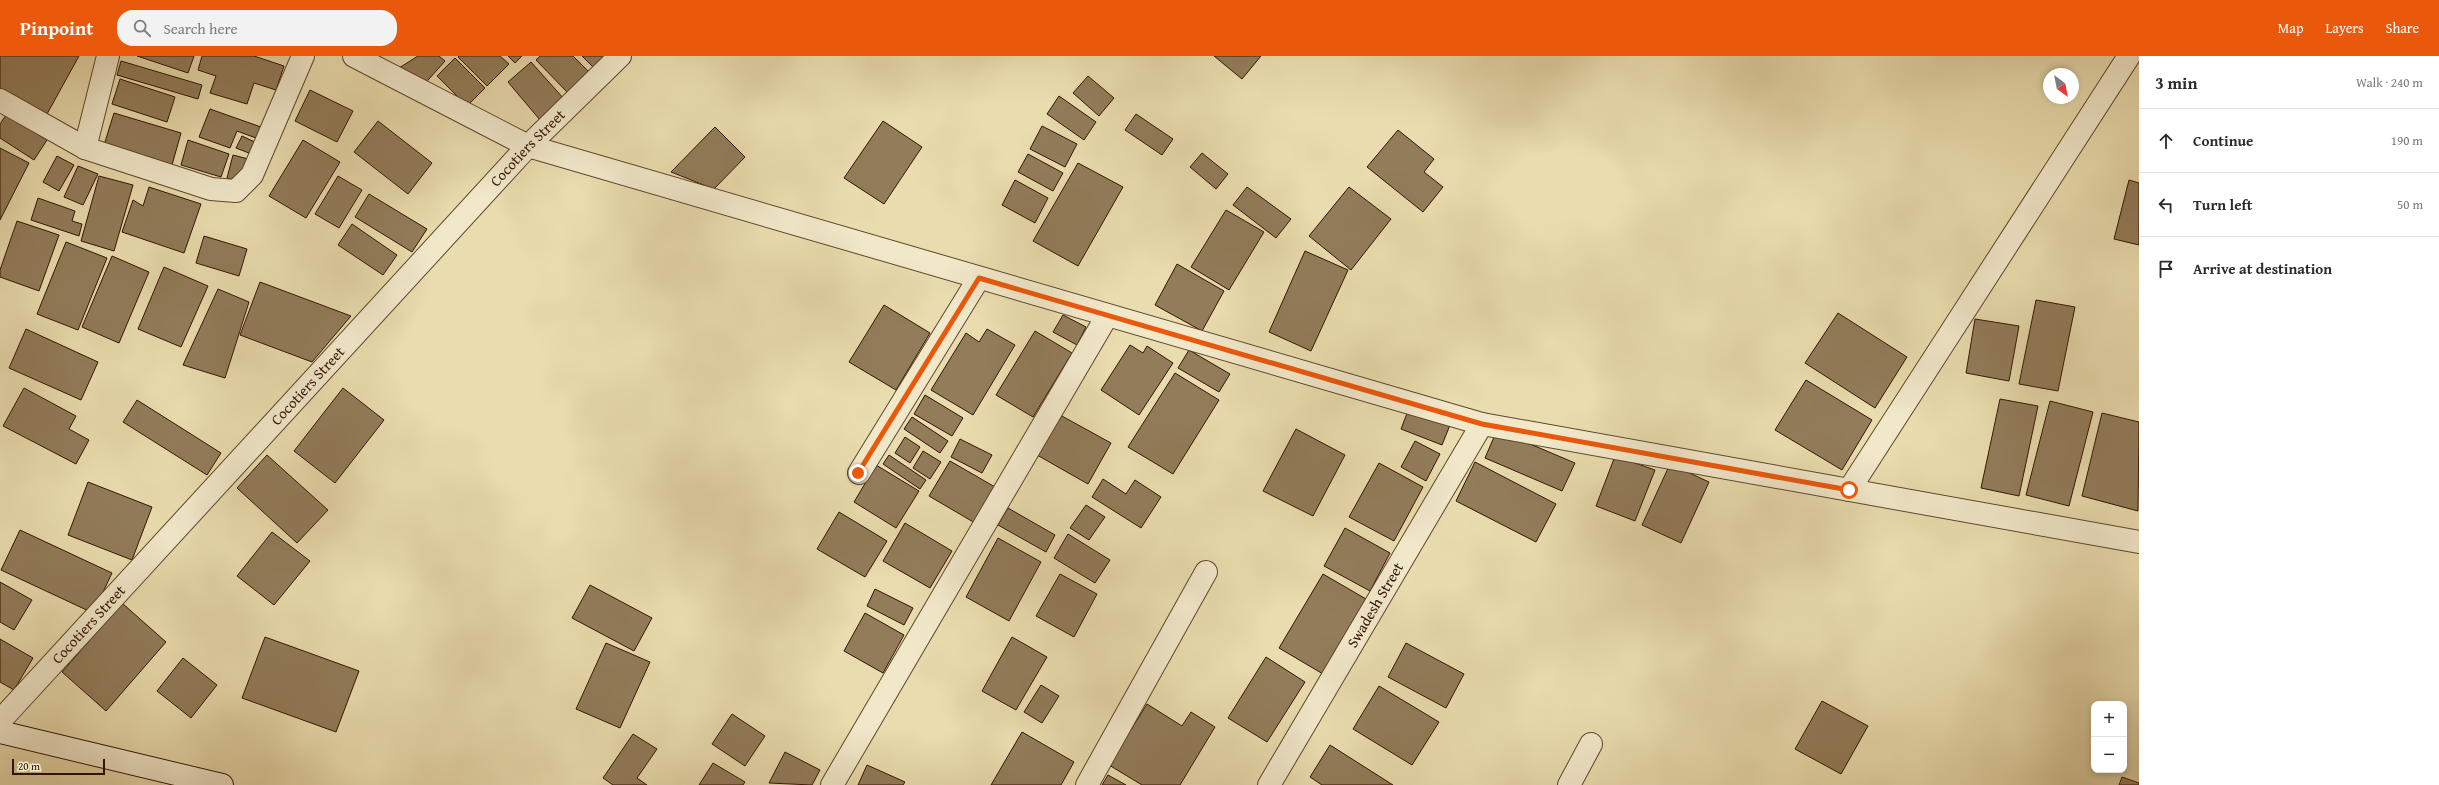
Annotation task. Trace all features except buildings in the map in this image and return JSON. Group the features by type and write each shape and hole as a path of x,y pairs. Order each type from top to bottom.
{"street":[{"path":"85,148 108,56"},
{"path":"0,100 85,148 211,189 236,191 252,175 303,56"},
{"path":"354,56 381,61 528,146 1107,316 1482,424 2139,542"},
{"name":"Cocotiers Street","path":"0,721 528,146 620,56"},
{"path":"1849,490 2129,56"},
{"path":"858,473 979,278"},
{"path":"832,785 1107,316"},
{"name":"Swadesh Street","path":"1269,785 1482,424"},
{"path":"1087,785 1206,572"},
{"path":"0,732 222,785"},
{"path":"1569,785 1591,744"}],"route":[{"path":"858,473 979,278 1482,424 1849,490"}]}
